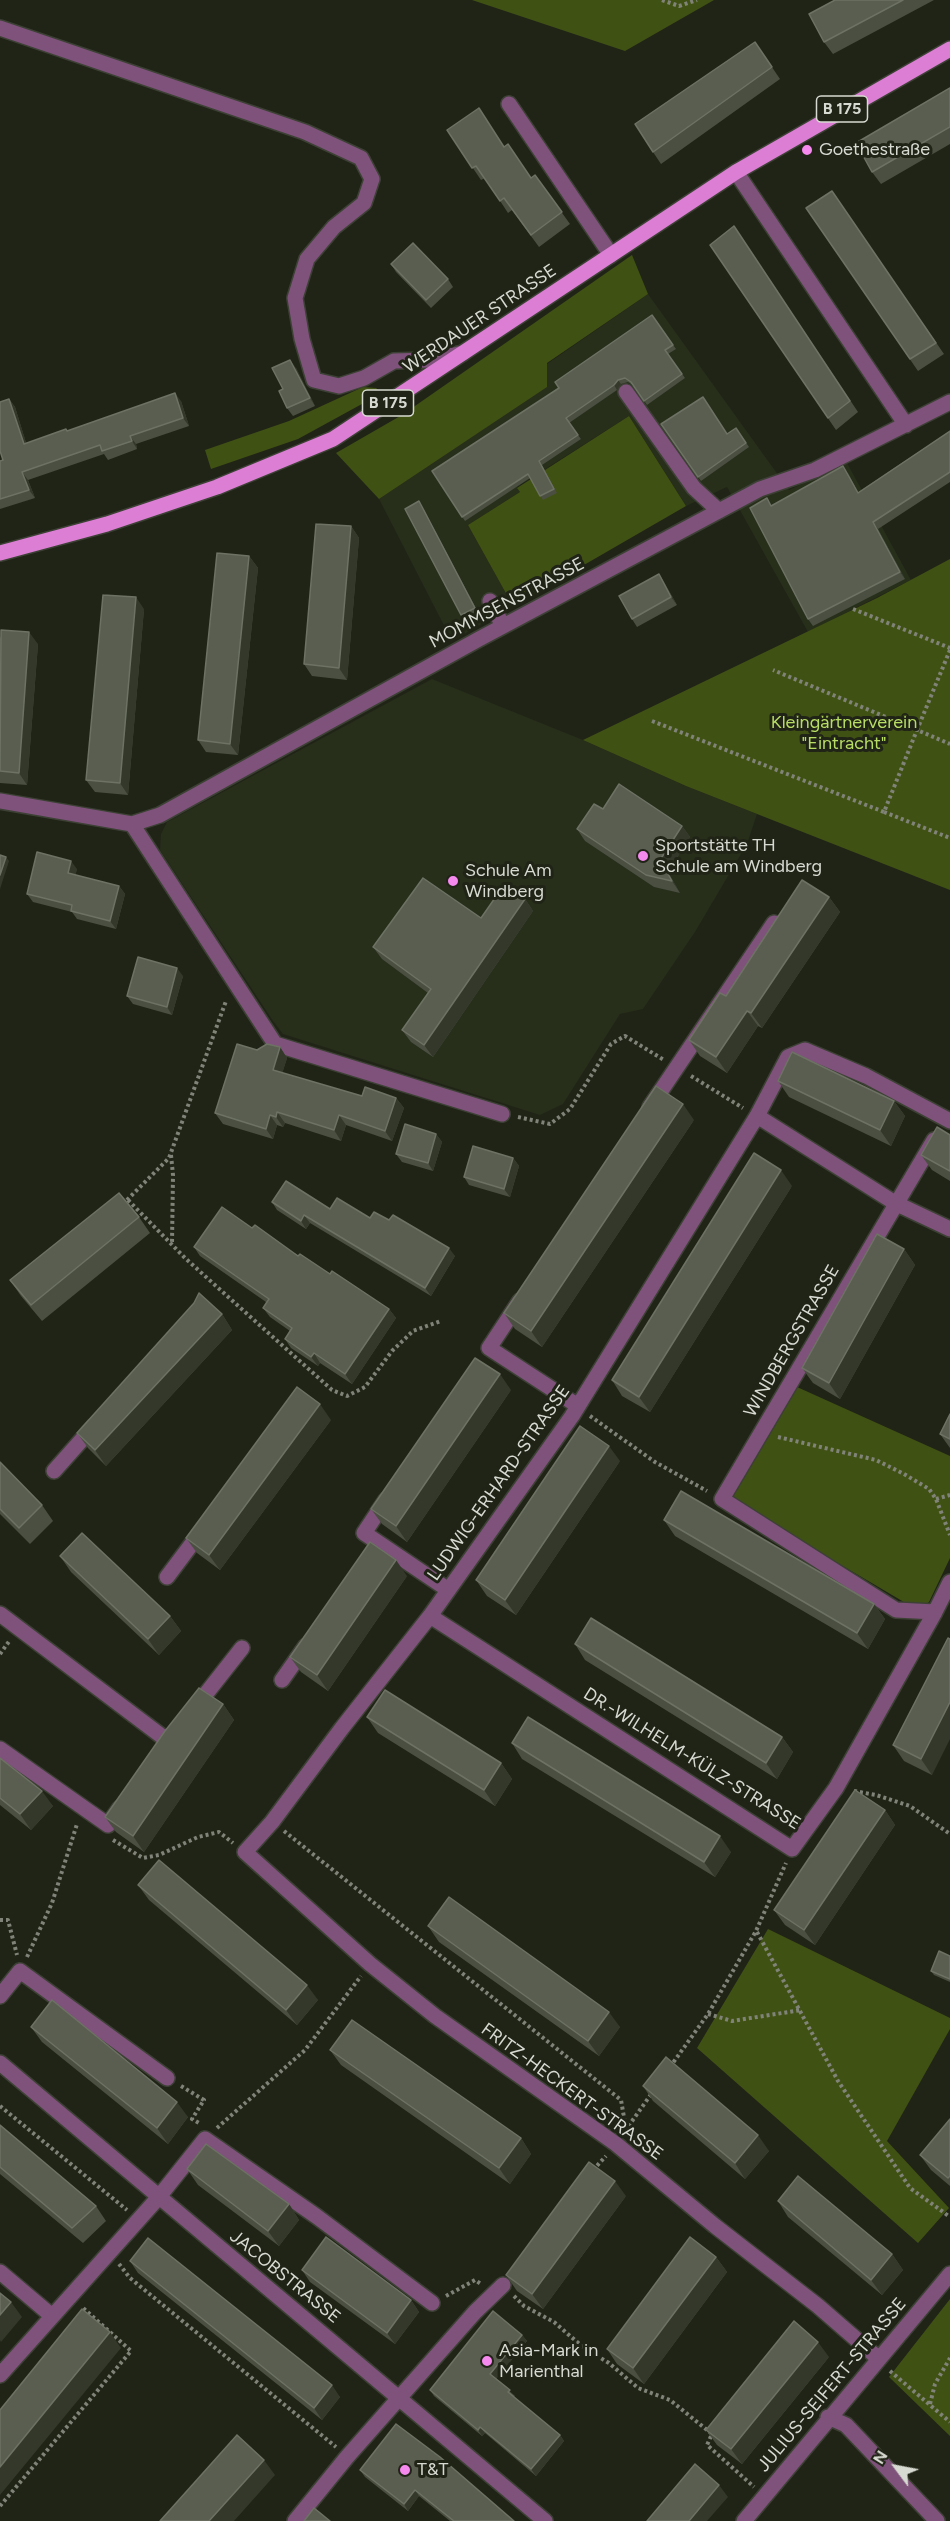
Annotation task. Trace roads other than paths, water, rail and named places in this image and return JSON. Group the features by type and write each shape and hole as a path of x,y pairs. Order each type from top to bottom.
{"main road":[{"name":"WERDAUER STRASSE","path":"0,554 107,524 217,487 333,439 736,172 950,49"}],"street":[{"path":"0,28 305,132 361,158 372,178 363,202 334,227 307,259 295,298 302,339 314,380 339,386 364,378 394,361 428,360 463,353"},
{"path":"509,104 611,255"},
{"path":"736,172 906,425"},
{"path":"626,393 694,488 719,511"},
{"name":"MOMMSENSTRASSE","path":"0,801 132,824 160,815 503,626 760,489 815,470 950,402"},
{"path":"490,601 503,626"},
{"path":"132,824 274,1044 502,1114"},
{"path":"638,1124 780,915"},
{"name":"WINDBERGSTRASSE","path":"757,1116 788,1057 805,1050 866,1076 949,1118 895,1203 722,1499 896,1610 935,1612"},
{"path":"757,1116 895,1203 950,1229"},
{"name":"LUDWIG-ERHARD-STRASSE","path":"245,1852 272,1822 430,1616 578,1406 757,1116"},
{"path":"528,1289 485,1353 578,1406"},
{"path":"54,1471 102,1418"},
{"path":"397,1484 364,1533 375,1547 447,1589"},
{"path":"167,1577 215,1512"},
{"name":"DR.-WILHELM-KÜLZ-STRASSE","path":"430,1616 792,1849 836,1788 950,1582"},
{"path":"0,1614 172,1736 242,1648"},
{"path":"282,1680 314,1634"},
{"path":"0,1749 108,1825 128,1797"},
{"name":"FRITZ-HECKERT-STRASSE","path":"245,1852 370,1964 435,2016 616,2144 715,2226 818,2306 879,2359"},
{"path":"0,1996 20,1971 167,2078"},
{"name":"JACOBSTRASSE","path":"0,2063 545,2521"},
{"path":"0,2375 158,2198 205,2139 316,2216 432,2303"},
{"path":"0,2272 52,2316"},
{"name":"JULIUS-SEIFERT-STRASSE","path":"744,2521 828,2417 950,2274"},
{"path":"295,2521 347,2457 474,2312 503,2285"},
{"path":"828,2417 846,2425 937,2521"}],"place":[{"name":"Goethestraße","path":"807,150"},
{"name":"Sportstätte TH Schule am Windberg","path":"643,856"},
{"name":"Schule Am Windberg","path":"453,881"},
{"name":"Asia-Mark in Marienthal","path":"487,2361"},
{"name":"T&T","path":"405,2470"}],"park label":[{"name":"Kleingärtnerverein \"Eintracht\"","path":"844,733"}]}
